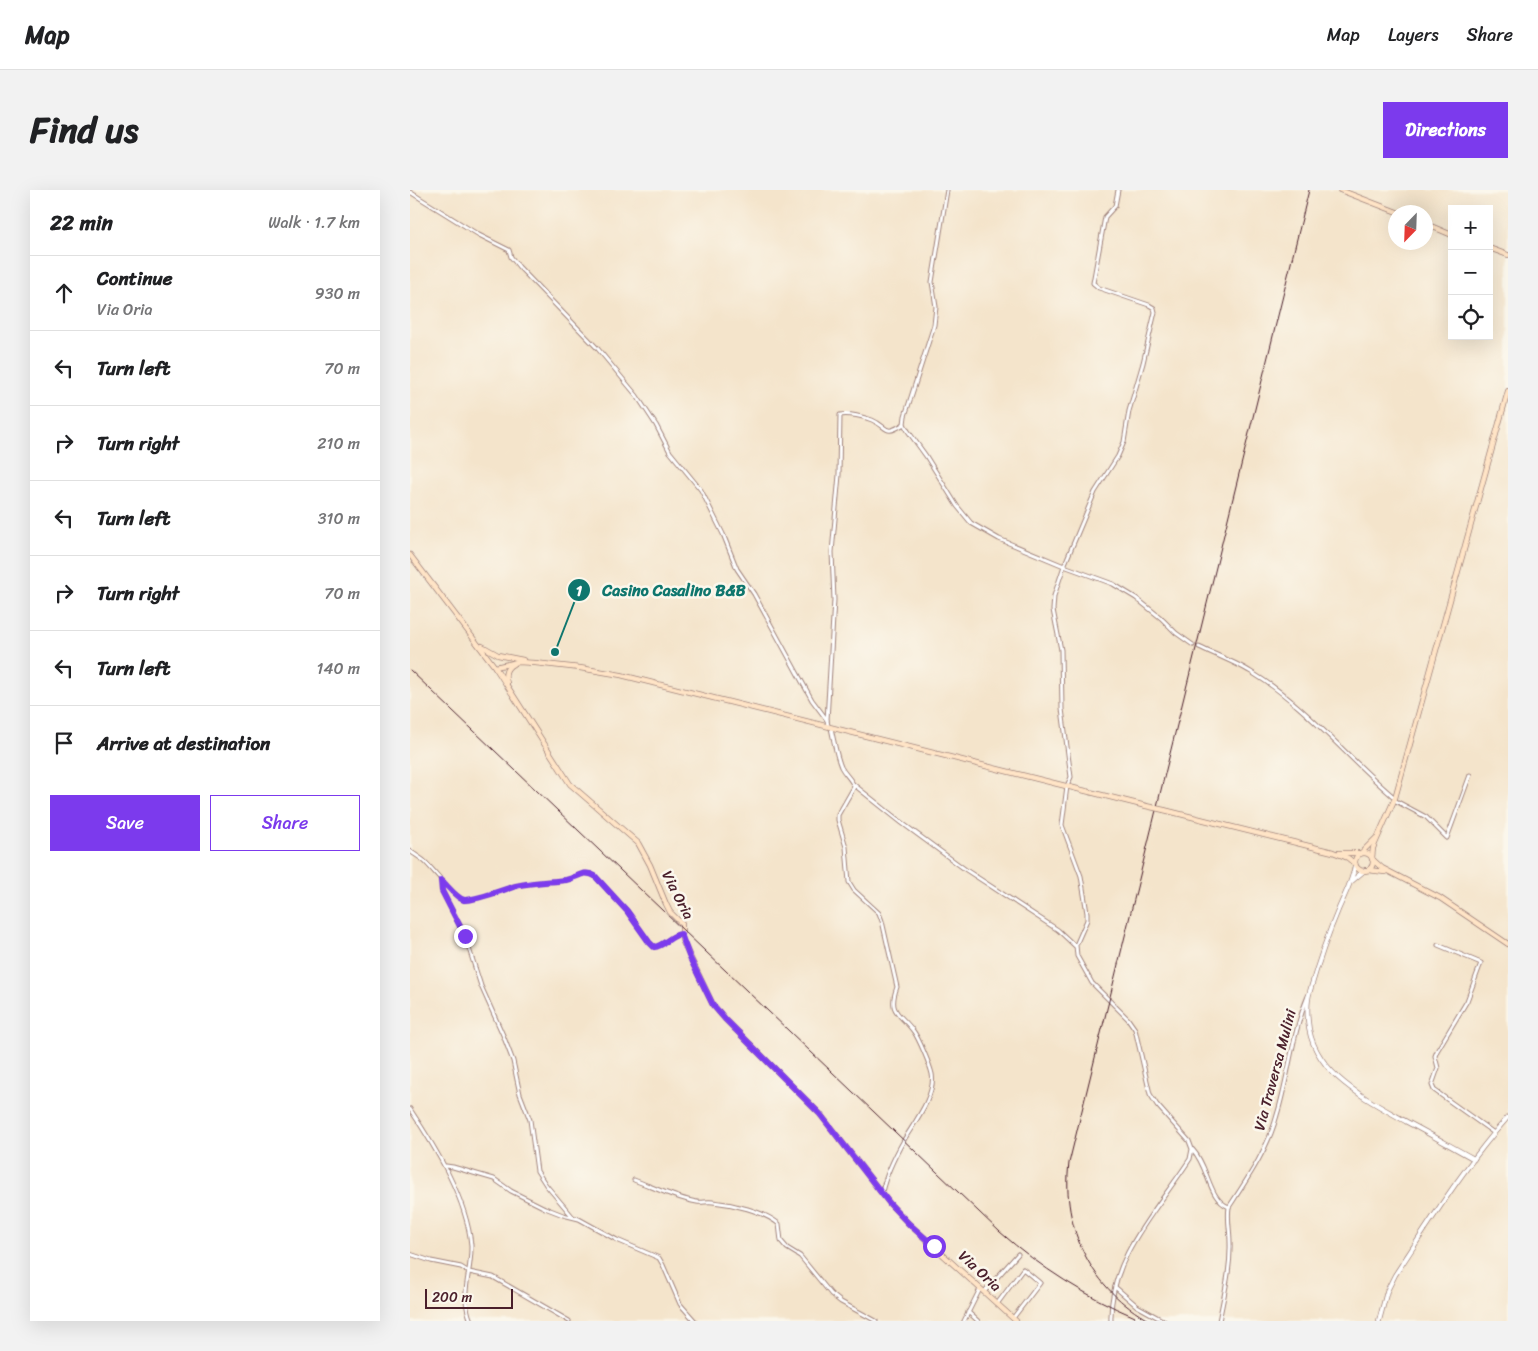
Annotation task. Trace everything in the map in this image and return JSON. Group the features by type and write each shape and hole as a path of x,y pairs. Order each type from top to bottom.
{"main road":[{"path":"1340,190 1388,209"},
{"path":"1433,227 1448,233"},
{"path":"1493,249 1508,255"},
{"path":"1366,870 1372,865 1373,848 1394,799 1508,391"},
{"name":"Via Oria","path":"410,555 494,666 570,784 638,844 650,864 669,908 682,924 681,934 689,956 713,1005 820,1114 909,1224 1014,1320"},
{"path":"477,643 506,658 621,675 1333,852 1348,858 1359,870 1381,871 1394,874"},
{"path":"494,666 498,659 506,658"},
{"path":"494,666 518,662 562,666"},
{"path":"509,689 506,680 506,670 518,662"},
{"path":"1355,865 1355,858 1370,846 1380,833"},
{"path":"1333,852 1367,853 1378,866 1440,898 1508,944"}],"street":[{"path":"947,190 932,282 936,307 934,325 904,424 957,506 971,523 999,539 1113,584 1136,598 1176,633 1193,645"},
{"path":"1118,190 1114,206 1105,217 1093,283 1099,288 1149,305 1154,308 1155,312 1129,411 1124,442 1118,456 1095,492 1064,566 1054,596 1053,610 1061,650 1062,709 1071,777 1067,786 1062,826 1081,876 1087,913 1076,947 1078,960 1092,983 1125,1016 1135,1029 1150,1094 1156,1105 1183,1134 1192,1149 1199,1156 1218,1201 1229,1207 1229,1263 1219,1321"},
{"path":"410,192 479,235 509,250 511,257 519,267 596,346 636,396 656,425 670,452 704,496 737,568 754,594 812,700 827,720 840,764 844,773 853,784 966,870 1058,930 1076,947"},
{"path":"827,720 834,600 832,552 839,475 840,415 846,414 873,420 886,430 892,430 904,424"},
{"path":"1199,647 1250,671 1298,706 1394,799 1426,817 1447,838 1470,776"},
{"path":"853,784 854,787 838,814 846,847 849,882 854,890 879,913 897,987 893,997 893,1005 897,1015 914,1031 932,1074 926,1103 900,1148 884,1183 882,1193"},
{"path":"410,851 424,860 458,897 464,900 517,886 548,880 567,880 584,873 590,873 627,911 654,947 661,946 676,934 681,934"},
{"path":"1355,865 1309,993 1307,1011 1312,1040 1320,1058 1339,1079 1375,1104 1474,1159"},
{"path":"1349,885 1366,870"},
{"path":"441,880 442,891 465,936 480,986 504,1035 513,1061 520,1094 530,1120 538,1171 546,1185 573,1218"},
{"path":"1438,945 1481,963 1465,1005 1435,1056 1438,1068 1432,1088 1494,1133"},
{"name":"Via Traversa Mulini","path":"1229,1207 1258,1163 1277,1117 1293,1044 1303,1006 1309,993"},
{"path":"410,1109 446,1166 467,1225 471,1258 466,1306 471,1321"},
{"path":"1378,1321 1387,1291 1395,1275 1474,1159 1508,1117"},
{"path":"1111,1321 1112,1302 1118,1272 1124,1258 1153,1211 1190,1159 1192,1149"},
{"path":"446,1166 494,1179 511,1191 544,1208 579,1219 602,1232 659,1258 664,1265 680,1304 695,1321"},
{"path":"634,1180 688,1200 699,1203 710,1202 739,1206 774,1220 779,1224 781,1241 787,1248 800,1256 831,1294 850,1308 876,1321"},
{"path":"410,1254 431,1261 461,1267 469,1272 493,1277 570,1321"},
{"path":"964,1321 982,1290 1018,1254"},
{"path":"997,1304 1023,1269 1040,1283 1014,1320"},
{"path":"1115,1287 1137,1306 1164,1321"},
{"path":"968,1312 978,1321"}],"railway":[{"path":"1150,1321 1130,1308 1112,1292 1097,1275 1085,1255 1070,1211 1069,1163 1309,190"},
{"path":"410,670 1000,1232 1031,1258 1064,1280 1099,1300 1135,1317"}],"place":[{"name":"Casino Casalino B&B","path":"555,652"}],"route":[{"path":"465,936 442,891 441,880 458,897 464,900 517,886 548,880 567,880 584,873 590,873 595,876 627,911 654,947 661,946 676,934 681,934 689,956 713,1005 820,1114 890,1204 934,1246"}]}
